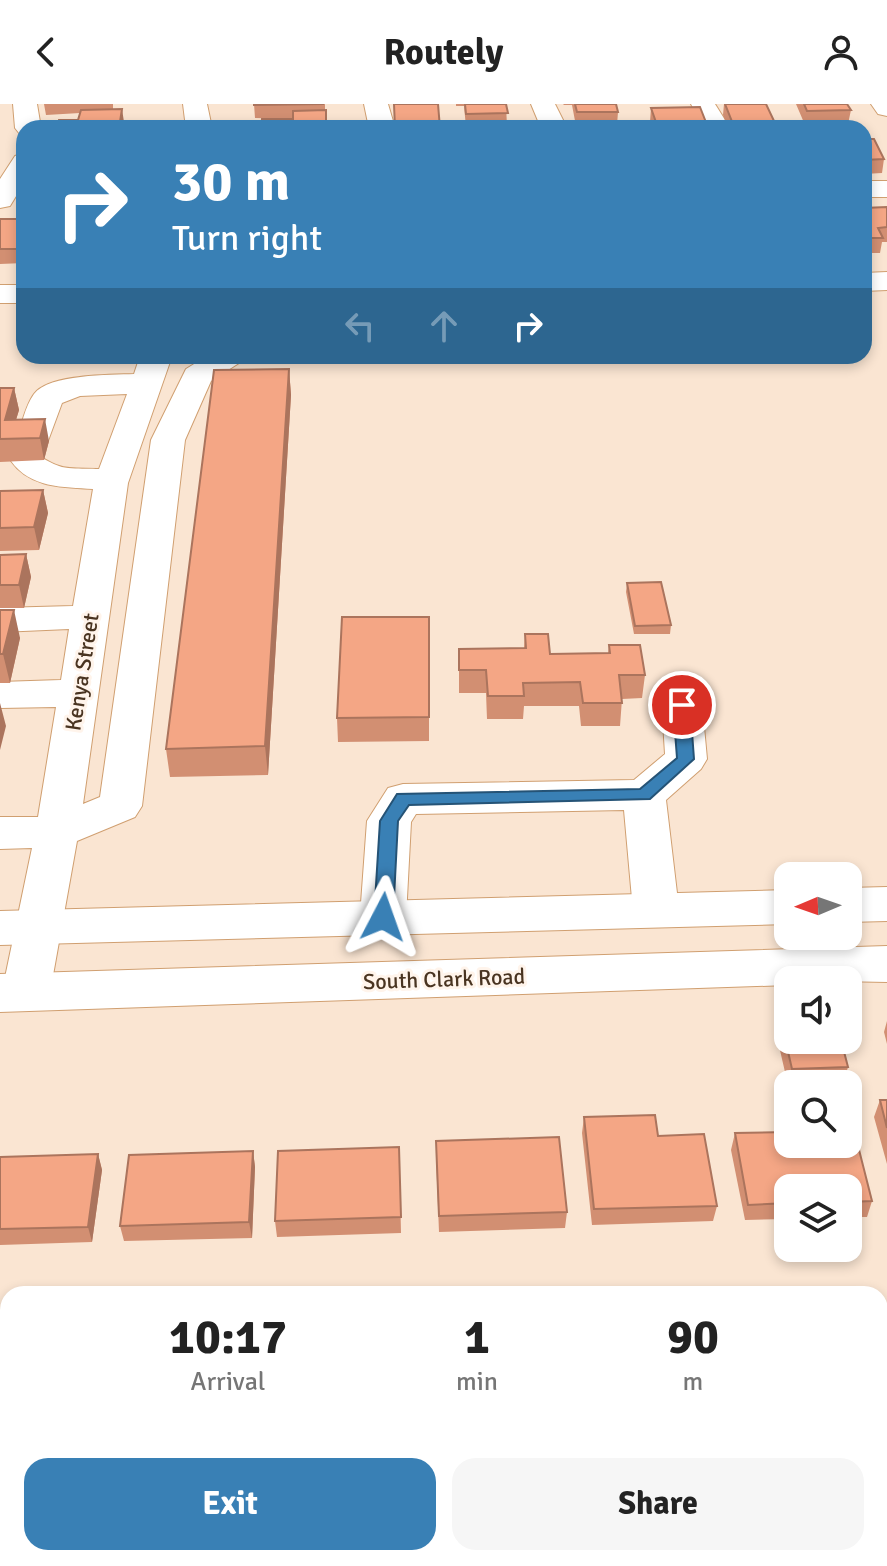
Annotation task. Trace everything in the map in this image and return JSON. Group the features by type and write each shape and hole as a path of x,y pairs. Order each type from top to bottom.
{"main road":[{"path":"883,104 887,109"},
{"path":"0,200 16,174"},
{"path":"0,833 57,832 120,806 168,440 197,376 216,364"},
{"path":"112,480 51,476 31,451 48,397 151,369 197,376"},
{"name":"Kenya Street","path":"13,993 20,927 57,832 112,480 151,369"},
{"path":"0,620 90,617"},
{"path":"0,695 78,693"},
{"path":"383,917 389,821 403,799 644,795 686,759 682,705"},
{"path":"644,795 656,910"},
{"path":"862,905 887,904"},
{"path":"20,927 774,907"},
{"name":"South Clark Road","path":"13,993 887,964"}],"building":[{"path":"394,104 438,104 439,120 395,120"},
{"path":"465,104 506,104 508,113 466,114"},
{"path":"575,104 616,104 618,112 577,112"},
{"path":"725,104 766,104 774,120 731,120"},
{"path":"804,104 847,104 851,110 807,111"},
{"path":"700,107 705,120 655,120 651,108"},
{"path":"122,109 120,120 78,120 81,110"},
{"path":"326,110 326,120 262,120 293,119 293,111"},
{"path":"872,139 874,139 884,159 872,160"},
{"path":"887,207 887,227 878,228 883,238 872,238 872,208"},
{"path":"0,219 16,219 16,249 0,249"},
{"path":"289,369 265,746 166,749 214,370"},
{"path":"0,388 14,388 5,420 45,419 40,438 0,439"},
{"path":"43,490 34,527 0,528 0,491"},
{"path":"26,554 19,585 0,585 0,555"},
{"path":"661,582 671,625 635,626 627,583"},
{"path":"0,610 14,610 3,654 0,654"},
{"path":"342,617 429,617 429,717 337,718"},
{"path":"525,634 548,634 550,654 610,653 609,645 640,645 645,675 619,675 622,703 583,703 580,682 523,683 524,696 488,696 486,670 459,670 459,649 526,648"},
{"path":"789,1054 845,1054 848,1067 792,1069"},
{"path":"880,1100 887,1100 887,1128"},
{"path":"655,1115 658,1136 704,1134 717,1206 594,1209 584,1117"},
{"path":"774,1132 774,1158 861,1158 872,1201 862,1201 862,1174 774,1174 774,1204 748,1205 735,1133"},
{"path":"559,1137 567,1212 439,1216 436,1141"},
{"path":"399,1147 401,1217 275,1221 278,1151"},
{"path":"253,1151 249,1222 120,1226 129,1155"},
{"path":"98,1154 88,1227 0,1229 0,1157"}],"route":[{"path":"383,917 389,821 403,799 644,795 686,759 682,705"}]}
